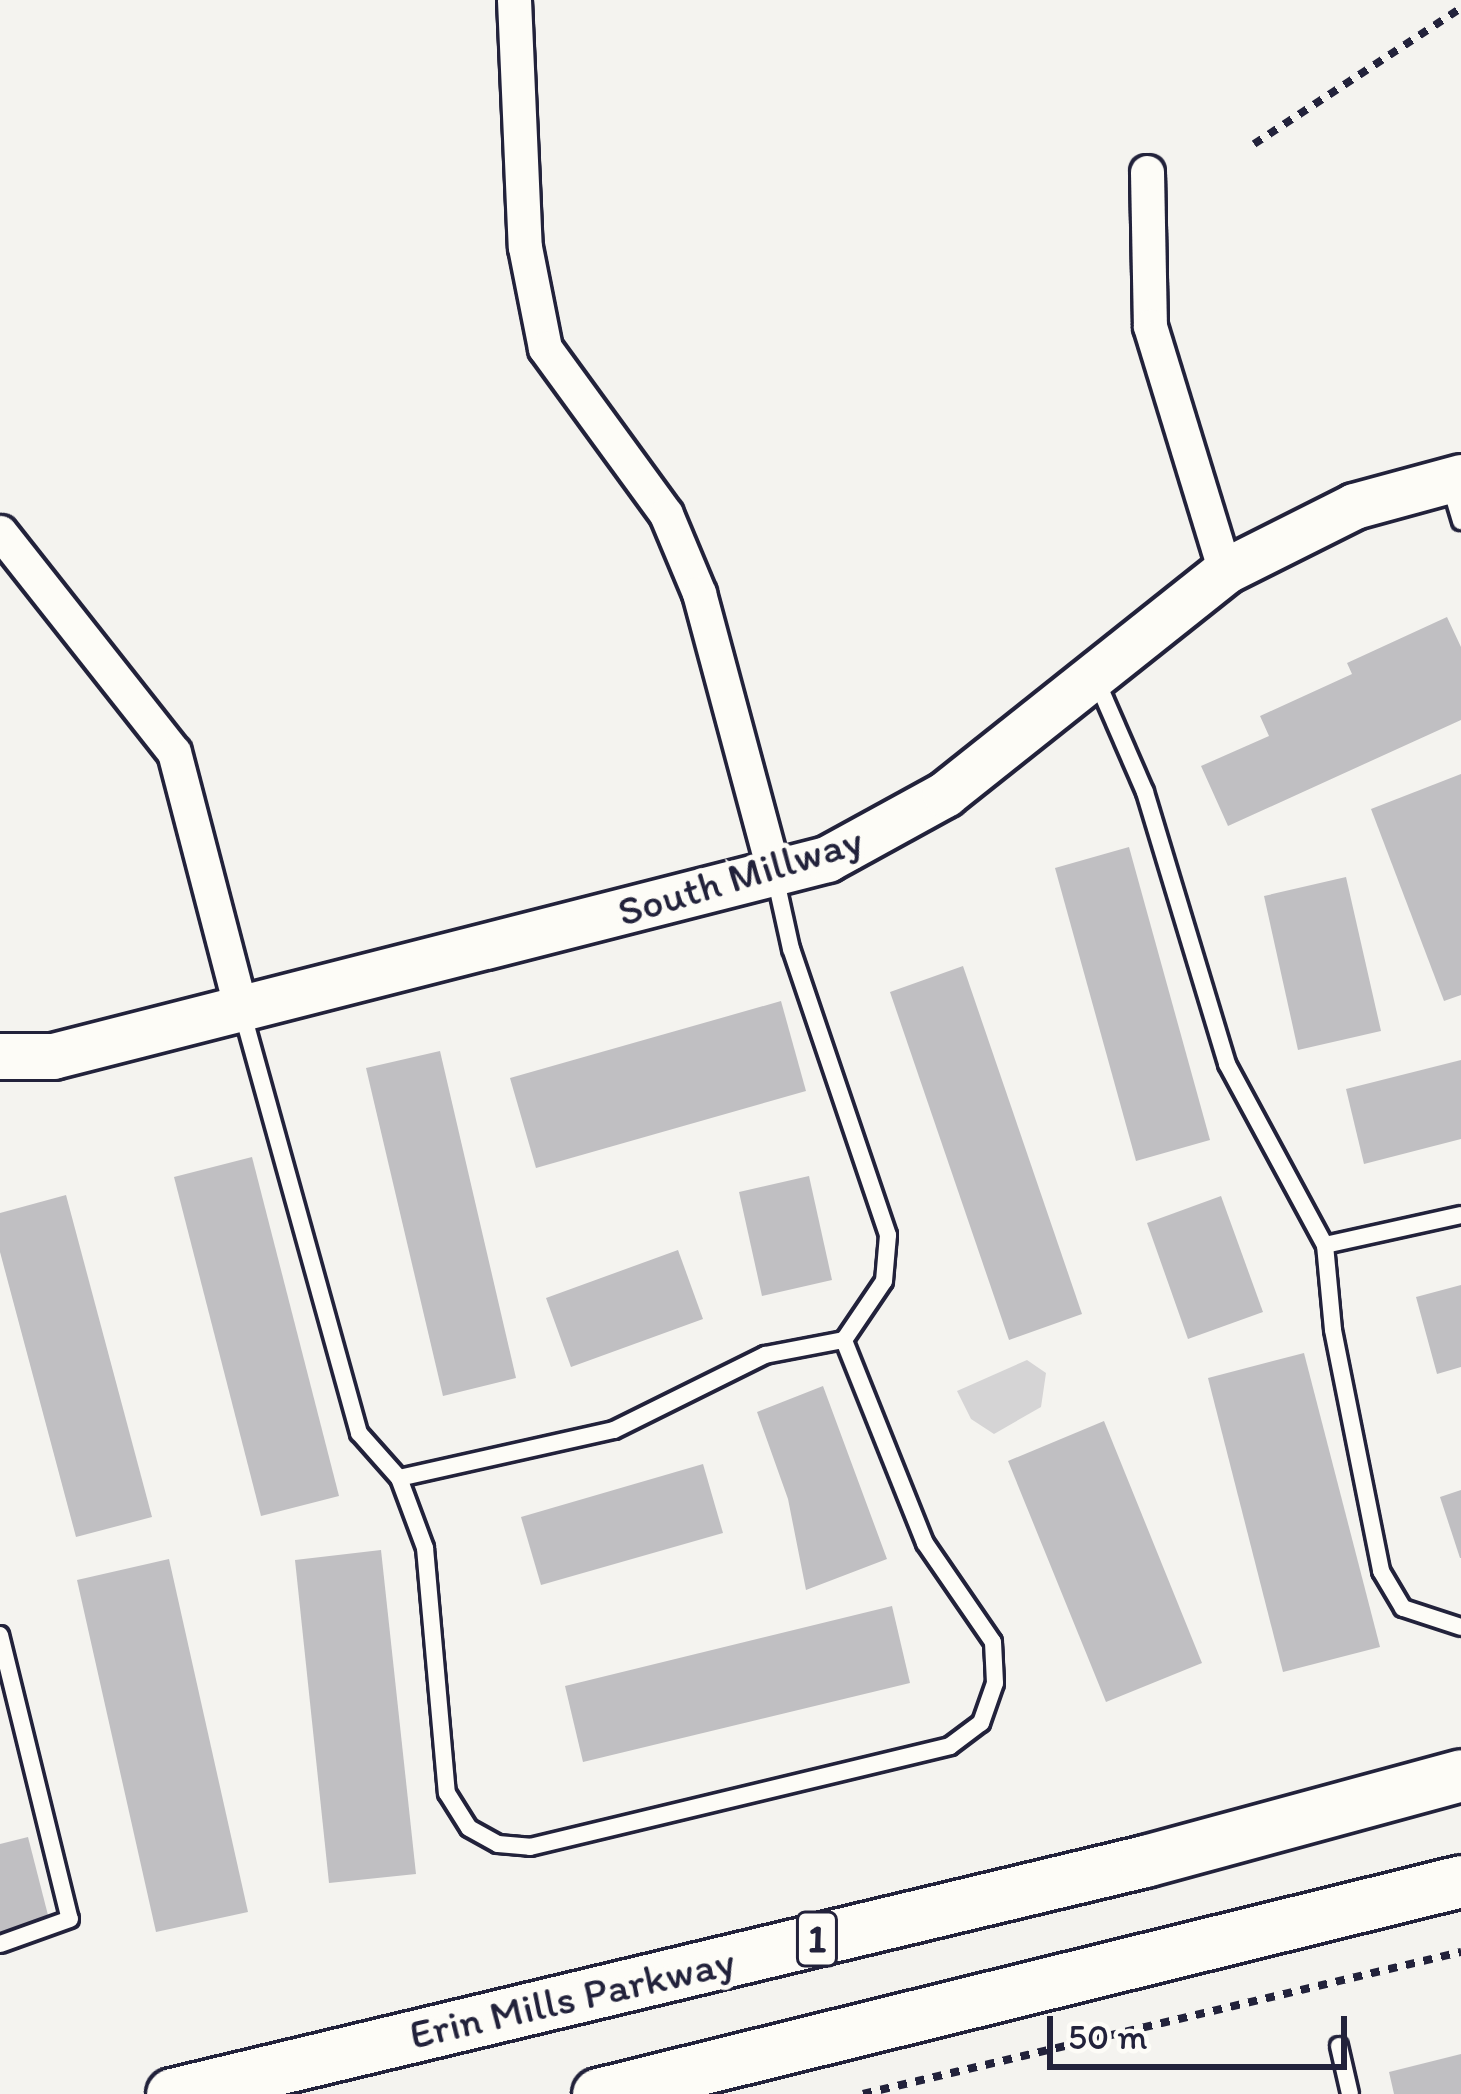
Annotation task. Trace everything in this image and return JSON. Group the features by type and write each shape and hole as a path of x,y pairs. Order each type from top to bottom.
{"main road":[{"name":"Erin Mills Parkway","path":"172,2094 1145,1861 1461,1775"},
{"name":"1","path":"598,2094 1461,1880"}],"street":[{"path":"514,0 525,247 545,349 666,514 699,593 774,872"},
{"path":"1148,172 1150,326 1225,571"},
{"name":"South Millway","path":"0,1056 53,1056 241,1010 774,872 886,831 1095,677 1225,571 1354,506 1457,492"},
{"path":"0,532 174,752 241,1010"}],"lane":[{"path":"1095,677 1144,792 1228,1064 1325,1245 1333,1330 1382,1571 1403,1608 1461,1627"},
{"path":"399,1478 614,1430 765,1355 844,1340 884,1281 888,1235 790,949 774,872"},
{"path":"241,1010 341,1382 359,1432 399,1478 425,1548 447,1793 469,1828 498,1844 530,1846 950,1746 981,1723 995,1683 993,1642 925,1544 844,1340"},
{"path":"1325,1245 1461,1215"},
{"path":"0,1635 70,1919 0,1945"},
{"path":"1340,2046 1350,2094"}],"path":[{"path":"1254,144 1461,8"},
{"path":"863,2094 1461,1952"}],"shaded area":[{"path":"1027,1360 1046,1373 1041,1407 994,1434 971,1419 957,1391"}],"building":[{"path":"1447,617 1461,647 1461,720 1228,826 1201,766 1269,736 1260,716 1352,674 1347,663"},
{"path":"1461,774 1461,995 1444,1001 1371,809"},
{"path":"1129,847 1210,1140 1136,1161 1055,868"},
{"path":"1346,877 1381,1031 1298,1050 1264,896"},
{"path":"963,966 1082,1314 1009,1340 890,992"},
{"path":"781,1001 806,1091 536,1168 510,1078"},
{"path":"440,1051 516,1378 443,1396 366,1068"},
{"path":"1461,1060 1461,1139 1364,1164 1346,1089"},
{"path":"252,1157 339,1496 261,1516 174,1177"},
{"path":"809,1176 832,1280 762,1296 739,1192"},
{"path":"66,1195 152,1517 76,1537 0,1252 0,1213"},
{"path":"1221,1196 1263,1312 1188,1339 1147,1223"},
{"path":"678,1250 703,1319 571,1367 546,1298"},
{"path":"1461,1285 1461,1367 1437,1374 1416,1297"},
{"path":"1304,1353 1380,1647 1283,1672 1208,1378"},
{"path":"823,1386 887,1559 806,1590 788,1499 757,1412"},
{"path":"1104,1421 1202,1663 1106,1702 1008,1461"},
{"path":"703,1464 723,1533 541,1585 521,1517"},
{"path":"1461,1490 1461,1558 1460,1558 1440,1497"},
{"path":"381,1550 416,1874 329,1883 295,1560"},
{"path":"169,1559 248,1912 156,1932 77,1580"},
{"path":"892,1606 910,1683 583,1762 565,1686"},
{"path":"28,1837 50,1923 0,1936 0,1844"},
{"path":"1461,2054 1461,2094 1394,2094 1389,2072"}]}
